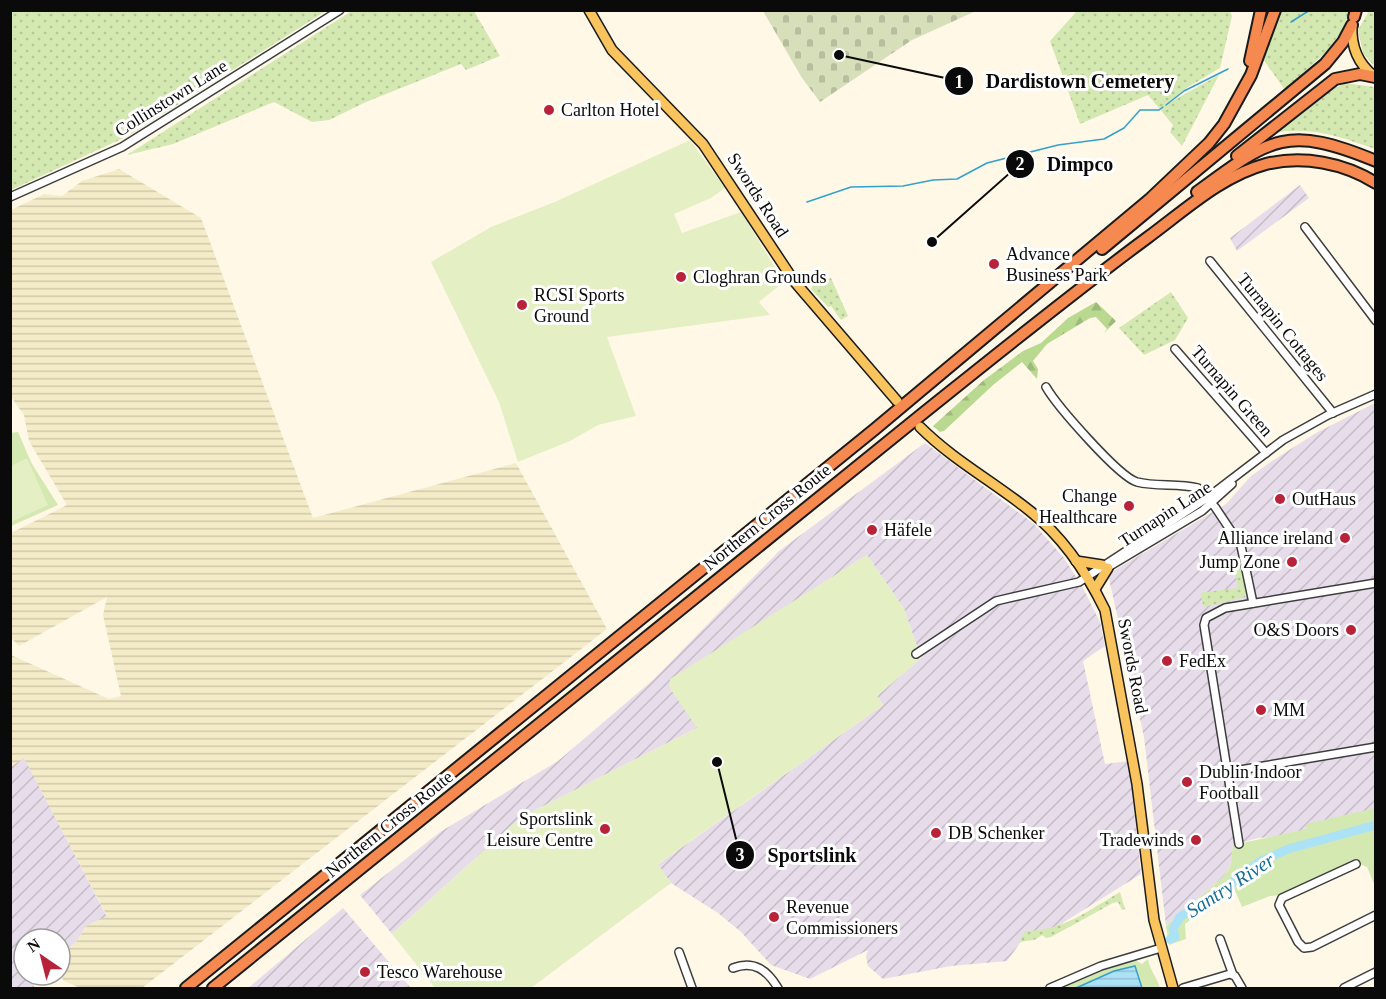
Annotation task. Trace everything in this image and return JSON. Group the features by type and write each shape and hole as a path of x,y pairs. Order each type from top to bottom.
{"highway":[{"path":"1194,156 1220,122 1240,84 1249,64 1261,10"},
{"path":"909,401 1096,245 1217,134 1241,97 1275,10"},
{"path":"909,401 1112,241 1324,64 1355,16"},
{"path":"1195,194 1235,157 1324,86 1346,76 1375,77"},
{"path":"1039,321 1195,194 1240,160 1273,143 1309,140 1324,142 1376,161"},
{"name":"Northern Cross Route","path":"213,988 1039,321 1208,193 1249,170 1284,161 1309,161 1348,170 1376,183"},
{"name":"Northern Cross Route","path":"186,988 909,401"}],"main road":[{"name":"Swords Road","path":"589,10 612,50 703,144 794,281 897,401"},
{"path":"1355,16 1356,54 1366,70 1375,77"},
{"name":"Swords Road","path":"920,427 954,457 1031,511 1058,538 1088,577 1105,610 1119,680 1161,948 1173,988"},
{"path":"1076,561 1102,568 1095,589"}],"street":[{"name":"Collinstown Lane","path":"10,197 122,147 340,10"},
{"path":"1305,227 1374,316"},
{"name":"Turnapin Cottages","path":"1210,261 1333,413"},
{"name":"Turnapin Green","path":"1175,349 1266,453"},
{"path":"1046,387 1084,433 1129,478 1146,483 1195,487 1210,501 1241,546 1253,603"},
{"name":"Turnapin Lane","path":"916,654 993,602 1038,589 1071,585 1088,577 1210,501 1283,440 1333,413 1376,394"},
{"path":"1239,844 1204,625 1206,618 1216,610 1376,583"},
{"path":"1228,772 1376,747"},
{"path":"1356,864 1282,898 1279,905 1298,942 1304,948 1312,947 1376,915"},
{"path":"1220,939 1233,975 1242,988"},
{"path":"1050,988 1101,966 1161,948"},
{"path":"679,952 693,988"},
{"path":"733,968 744,964 758,967 772,979 778,988"},
{"path":"1344,988 1376,972"},
{"path":"1183,988 1233,975"}],"shaded area":[{"path":"119,169 201,218 313,518 516,463 607,629 142,988 80,988 72,984 72,946 86,926 107,916 24,758 11,767 11,655 109,699 121,696 103,615 107,597 19,646 11,638 11,533 67,505 29,441 24,415 11,397 11,210 44,194 62,196 82,181"},
{"path":"1300,185 1309,198 1237,251 1230,238"},
{"path":"1375,403 1375,811 1311,834 1258,838 1233,845 1230,868 1223,877 1166,926 1144,737 1108,574 1226,504 1251,476 1272,461 1316,433"},
{"path":"925,443 1034,524 1064,558 1083,588 1100,622 1105,646 1083,661 1105,764 1129,761 1141,874 1045,934 1025,936 1007,961 951,966 883,979 868,966 866,956 868,950 810,979 771,965 741,932 718,913 671,883 657,865 883,705 877,696 921,658 904,609 867,555 767,619 697,728 520,818 392,934 360,895 440,832 558,761 654,679 779,551"},
{"path":"24,757 107,917 86,926 72,946 72,927 12,927 12,987 35,988 11,988 10,767"},
{"path":"343,908 411,988 248,988"}],"green space":[{"path":"11,10 326,11 128,136 11,190"},
{"path":"353,10 474,11 500,56 466,70 461,64 366,102 329,120 312,122 274,102 173,144 127,155"},
{"path":"763,11 976,11 912,40 820,102 802,78"},
{"path":"1077,11 1230,11 1232,16 1220,68 1188,87 1167,104 1219,75 1182,146 1170,132 1173,125 1148,95 1080,124 1050,41"},
{"path":"1281,11 1350,11 1343,29 1328,50 1285,90 1263,59"},
{"path":"1369,11 1375,11 1375,67 1363,53 1358,30"},
{"path":"1345,83 1375,87 1375,149 1326,134 1301,131 1274,133 1325,93"},
{"name":"RCSI Sports Ground","path":"690,140 725,188 711,198 674,214 682,233 741,212 784,282 759,302 770,315 607,337 636,416 598,425 570,441 518,462 499,402 431,262 491,227 557,201"},
{"path":"831,278 848,316 841,320 831,306 828,307 811,289 814,283"},
{"path":"1171,292 1188,318 1175,340 1144,355 1119,328"},
{"path":"1096,302 1116,321 1103,334 1107,329 1096,317 1090,318 1047,344 1033,361 1038,369 1037,379 1022,362 993,385 944,431 940,432 933,426 984,380 1023,351 1041,343 1068,318"},
{"path":"18,432 32,464 58,505 11,526 10,433"},
{"path":"27,458 48,505 11,522 11,466"},
{"path":"867,555 904,609 921,658 877,696 883,705 658,864 671,883 531,988 435,988 392,934 520,818 697,728 669,687 670,679"},
{"path":"1243,566 1247,588 1245,597 1204,607 1200,593 1238,588 1235,569"},
{"path":"1375,808 1375,886 1367,867 1357,863 1281,895 1270,896 1242,907 1233,886 1185,924 1186,939 1169,945 1166,926 1223,877 1230,868 1233,845 1307,829 1306,824"},
{"path":"1120,892 1125,909 1122,910 1118,902 1113,903 1051,937 1046,938 1042,935 1034,940 1019,942 1025,931 1063,924"},
{"path":"1133,959 1142,964 1148,959 1160,988 1060,988 1115,963"}],"water":[{"path":"1135,966 1142,988 1076,988 1114,971"}],"waterway":[{"path":"1291,22 1310,10"},
{"path":"1166,105 1184,91 1228,69"},
{"path":"807,202 851,187 903,186 933,180 957,179 987,163 1058,145 1104,139 1124,128 1140,110 1159,110 1163,107"},
{"name":"Santry River","path":"1170,939 1175,937 1173,929 1180,917 1228,886 1259,862 1288,849 1376,825"}],"place":[{"name":"Dardistown Cemetery","path":"839,55"},
{"name":"Carlton Hotel","path":"549,110"},
{"name":"Dimpco","path":"932,242"},
{"name":"Advance Business Park","path":"994,264"},
{"name":"Cloghran Grounds","path":"681,277"},
{"name":"RCSI Sports Ground","path":"522,305"},
{"name":"OutHaus","path":"1280,499"},
{"name":"Change Healthcare","path":"1129,506"},
{"name":"Häfele","path":"872,530"},
{"name":"Alliance ireland","path":"1345,538"},
{"name":"Jump Zone","path":"1292,562"},
{"name":"O&S Doors","path":"1351,630"},
{"name":"FedEx","path":"1167,661"},
{"name":"MM","path":"1261,710"},
{"name":"Sportslink","path":"717,762"},
{"name":"Dublin Indoor Football","path":"1187,782"},
{"name":"Sportslink Leisure Centre","path":"605,829"},
{"name":"DB Schenker","path":"936,833"},
{"name":"Tradewinds","path":"1196,840"},
{"name":"Revenue Commissioners","path":"774,917"},
{"name":"Tesco Warehouse","path":"365,972"}]}
